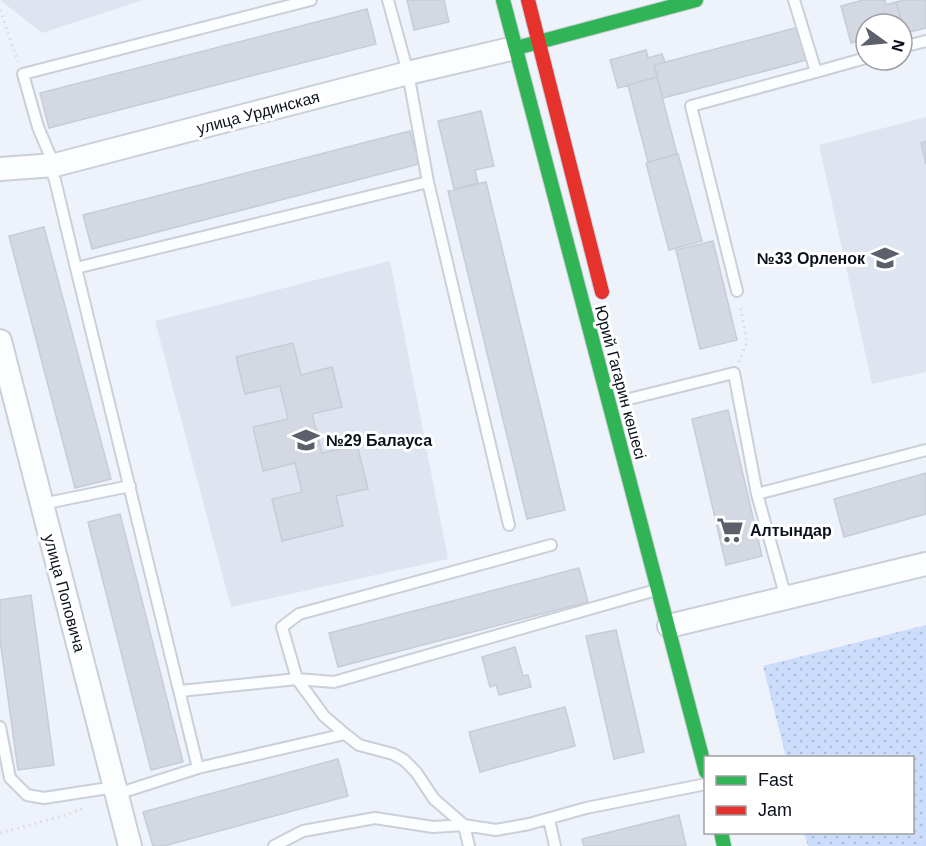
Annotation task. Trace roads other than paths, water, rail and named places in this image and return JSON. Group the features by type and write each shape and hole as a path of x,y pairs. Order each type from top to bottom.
{"main road":[{"name":"Юрий Гагарин көшесі","path":"503,0 659,589 683,623 704,765"},
{"name":"Юрий Гагарин көшесі","path":"528,0 606,307"},
{"path":"515,48 696,0"}],"street":[{"name":"улица Урдинская","path":"0,169 52,165 515,48"},
{"name":"улица Поповича","path":"0,341 130,846"},
{"path":"683,623 926,564"}],"lane":[{"path":"198,768 52,165 38,127 23,74 311,0"},
{"path":"388,0 408,74 428,182 509,525"},
{"path":"794,0 816,72"},
{"path":"737,291 691,106 854,61"},
{"path":"76,268 428,182"},
{"path":"629,399 734,373 757,494 786,598"},
{"path":"757,494 926,450"},
{"path":"42,504 129,486"},
{"path":"469,846 464,825 435,799 416,772 404,760 393,754 359,745 324,716 297,679 282,627 299,614 551,545"},
{"path":"180,691 297,679 334,682 659,589"},
{"path":"0,727 10,778 27,795 44,798 116,791 198,768 345,734"},
{"path":"274,846 303,831 375,818 433,827 464,825 496,830 549,819 586,808 704,784"},
{"path":"549,819 555,846"}],"place":[{"name":"№33 Орленок","path":"885,258"},
{"name":"№29 Балауса","path":"306,440"},
{"name":"Алтындар","path":"730,530"}]}
